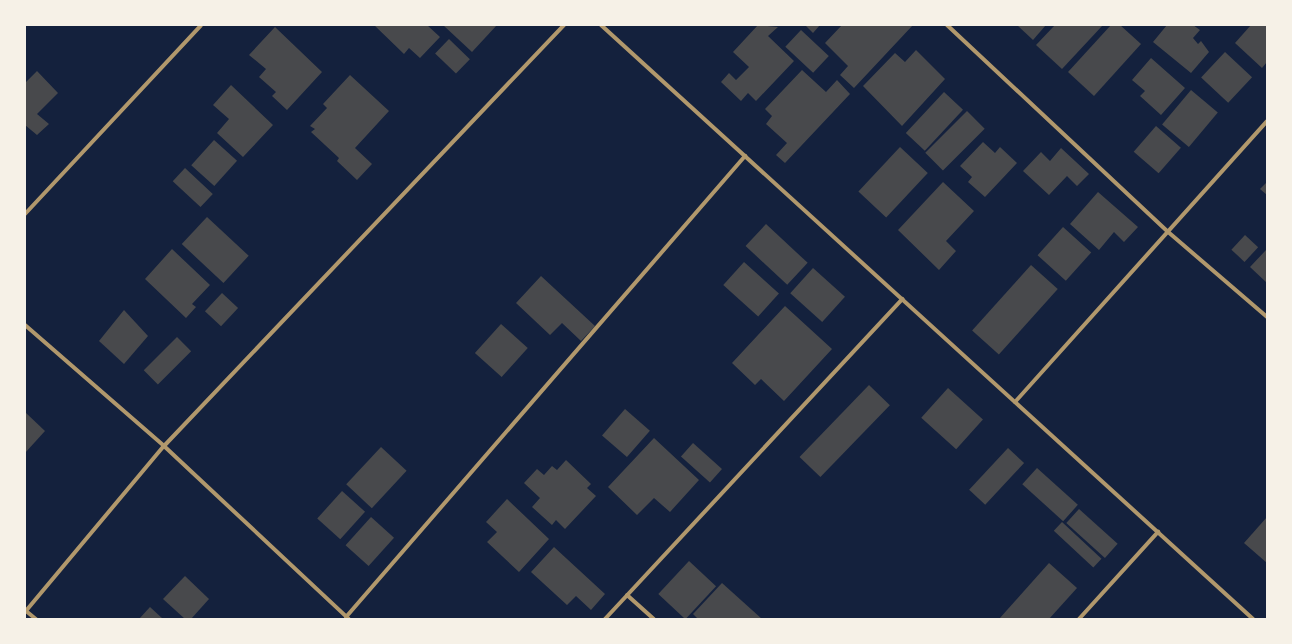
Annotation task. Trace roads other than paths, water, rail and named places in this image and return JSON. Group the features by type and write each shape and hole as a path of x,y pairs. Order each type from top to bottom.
{"street":[{"path":"25,214 201,25"},
{"path":"36,619 26,612 164,446 564,25"},
{"path":"601,25 1254,619"},
{"path":"947,25 1167,231 1267,317"},
{"path":"1015,402 1267,121"},
{"path":"25,325 164,446 347,618 745,156"},
{"path":"605,619 902,299"},
{"path":"1079,619 1158,532"},
{"path":"628,595 654,619"}]}
